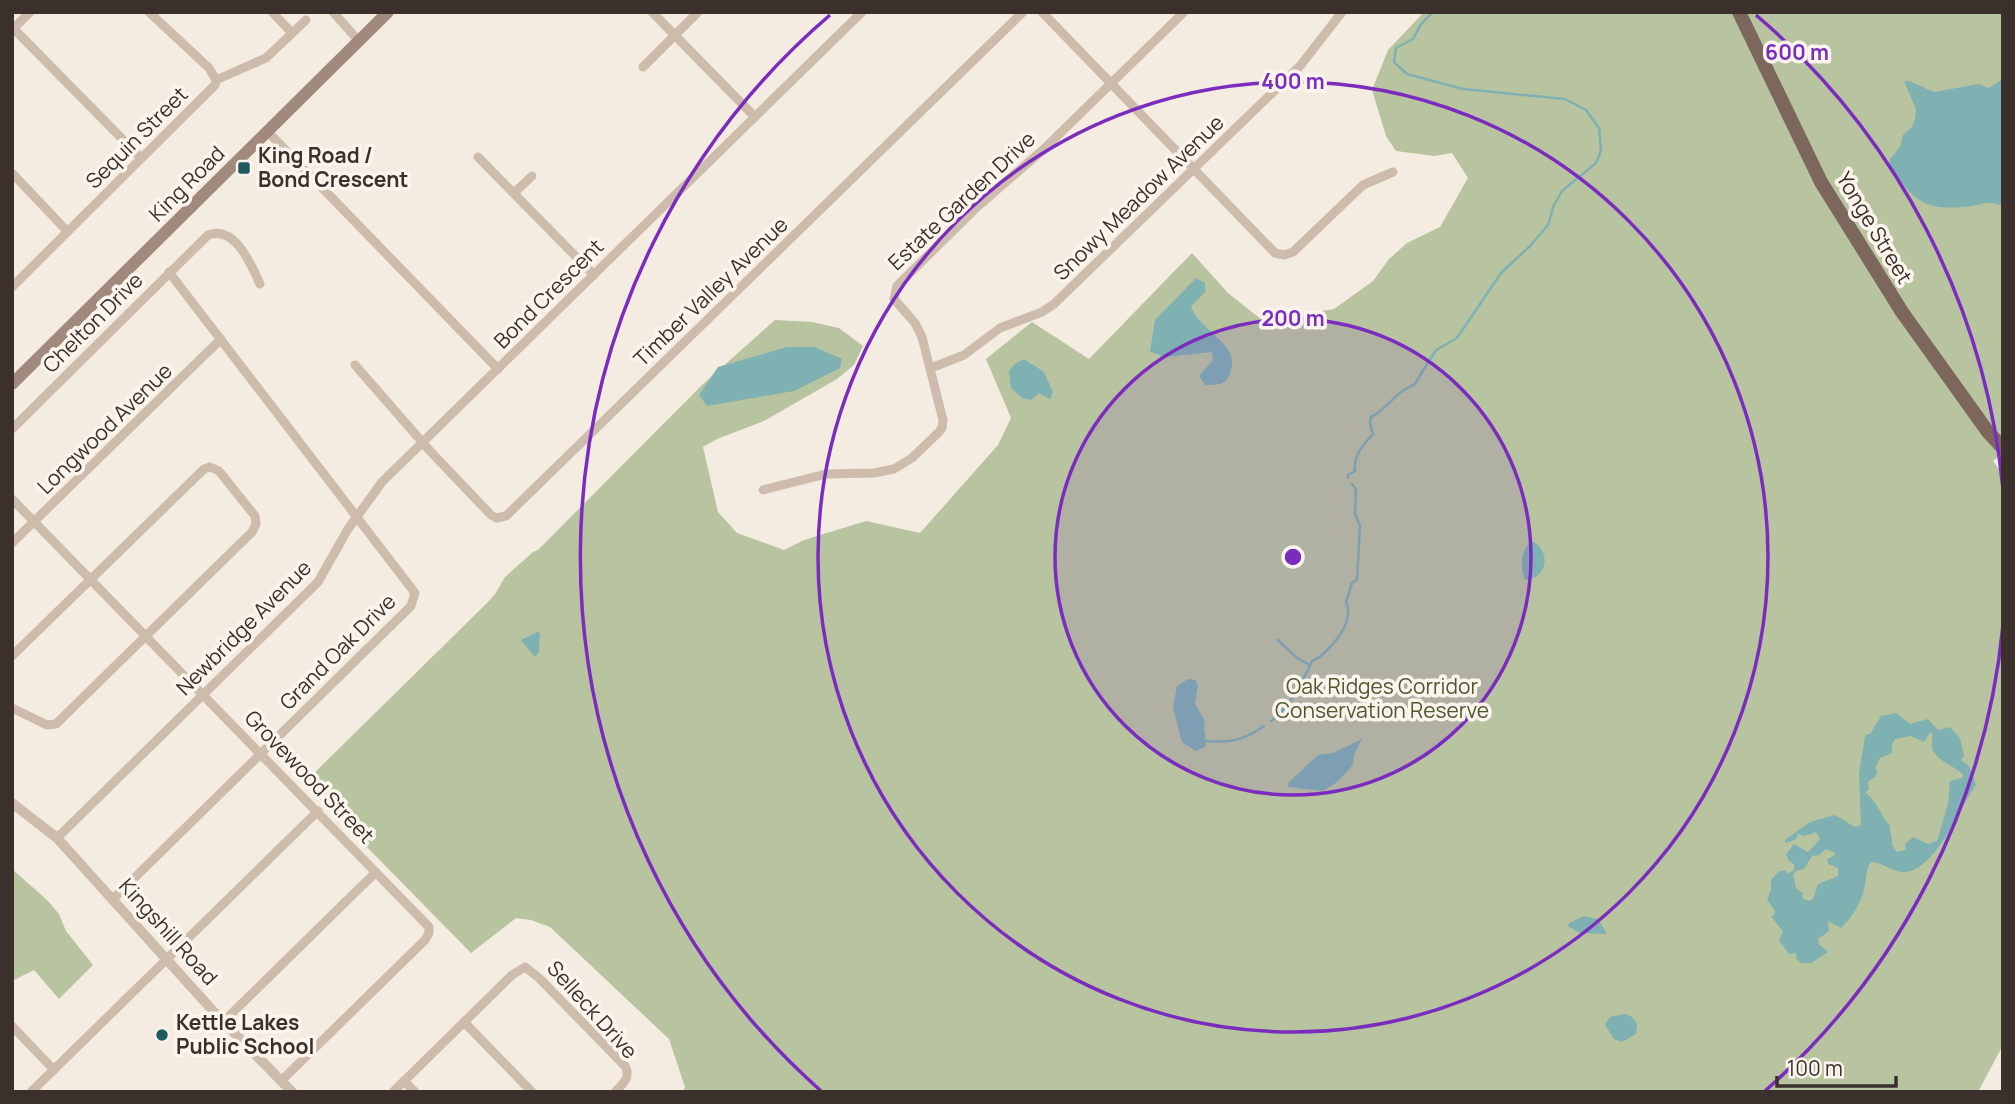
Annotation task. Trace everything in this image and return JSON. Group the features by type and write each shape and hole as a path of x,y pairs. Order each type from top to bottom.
{"main road":[{"name":"King Road","path":"12,384 388,12"},
{"name":"Yonge Street","path":"1739,12 1821,182 1902,312 1988,432 2003,448"}],"street":[{"path":"30,12 13,29 141,158"},
{"name":"Sequin Street","path":"12,287 215,85 216,80 209,68 149,12"},
{"path":"272,12 292,33"},
{"path":"333,12 358,40"},
{"path":"652,12 755,117"},
{"path":"643,67 698,12"},
{"name":"Bond Crescent","path":"268,131 498,369 862,12"},
{"name":"Timber Valley Avenue","path":"355,365 422,443 491,515 501,518 510,514 1023,12"},
{"path":"1042,12 1275,253 1293,252 1363,185 1393,172"},
{"name":"Estate Garden Drive","path":"763,491 826,474 884,472 902,465 939,432 944,424 931,368 919,330 894,299 897,286 977,207 1044,149 1184,12"},
{"name":"Snowy Meadow Avenue","path":"931,368 964,355 1000,328 1042,312 1055,304 1300,66 1342,12"},
{"path":"216,80 266,58 306,20"},
{"path":"478,157 594,275"},
{"path":"12,173 67,231"},
{"path":"514,193 532,176"},
{"name":"Chelton Drive","path":"12,429 203,238 218,233 229,237 248,258 260,284"},
{"name":"Grand Oak Drive","path":"113,898 411,606 415,593 169,272"},
{"name":"Longwood Avenue","path":"12,543 221,339"},
{"name":"Newbridge Avenue","path":"57,838 318,582 357,516 382,482 498,369"},
{"path":"12,656 200,472 210,467 219,471 255,516 255,528 56,724 47,726 12,708"},
{"name":"Grovewood Street","path":"12,499 429,927 425,940 281,1081"},
{"name":"Kingshill Road","path":"12,803 57,838 223,1021 292,1092"},
{"path":"32,1092 317,811"},
{"path":"223,1021 376,872"},
{"name":"Selleck Drive","path":"393,1092 520,968 530,969 625,1066 626,1080 615,1092"},
{"path":"464,1022 532,1092"},
{"path":"12,1026 54,1070"},
{"path":"404,1081 415,1092"}],"green space":[{"name":"Oak Ridges Corridor Conservation Reserve","path":"1424,12 2003,12 2003,454 1993,461 2003,474 2003,1045 1978,1092 683,1092 685,1087 669,1039 550,927 516,918 471,953 304,783 487,603 505,577 538,550 702,385 775,320 812,322 839,328 863,346 854,365 837,379 764,421 703,447 718,512 737,533 784,550 804,540 866,521 920,533 998,445 1011,418 986,359 1032,322 1089,359 1192,253 1228,293 1262,320 1334,309 1373,281 1389,259 1407,243 1440,227 1468,178 1452,153 1434,156 1396,151 1386,136 1372,90 1388,50"},
{"path":"12,869 59,914 66,931 93,965 59,999 34,970 12,981"}],"water":[{"path":"2003,79 2003,206 1989,203 1942,207 1922,202 1906,188 1889,165 1890,159 1900,147 1903,135 1912,127 1915,119 1916,109 1904,81 1934,92 1979,84 1989,88"},
{"path":"1196,278 1205,283 1205,292 1191,306 1195,315 1219,339 1231,356 1229,376 1225,382 1219,384 1205,385 1199,376 1213,360 1212,352 1166,357 1150,352 1155,320"},
{"path":"787,347 815,347 842,359 840,368 794,391 707,406 699,395 718,367"},
{"path":"1024,359 1044,372 1053,392 1050,399 1039,393 1031,400 1022,398 1011,388 1009,371"},
{"path":"1532,541 1542,551 1544,564 1538,575 1525,580 1522,559 1525,549"},
{"path":"540,633 539,652 535,657 521,640"},
{"path":"1188,679 1195,680 1198,686 1195,703 1205,722 1205,747 1196,751 1182,742 1173,708 1177,686"},
{"path":"1896,713 1910,724 1928,719 1938,730 1950,727 1960,738 1964,756 1961,760 1969,766 1976,785 1945,838 1925,862 1914,870 1902,872 1871,862 1863,894 1852,915 1841,928 1828,921 1829,931 1818,939 1819,944 1828,952 1811,963 1801,963 1796,958 1796,953 1789,954 1779,940 1783,932 1771,916 1775,911 1767,899 1771,880 1779,871 1785,870 1787,874 1794,870 1794,864 1786,854 1794,844 1808,852 1820,839 1816,832 1805,836 1798,834 1795,840 1785,843 1785,840 1810,822 1835,815 1855,827 1861,825 1859,773 1865,736 1871,733 1881,716","holes":["1931,731 1934,753 1963,774 1962,778 1950,781 1948,804 1937,841 1928,844 1913,837 1905,844 1906,850 1897,852 1892,845 1890,826 1865,792 1869,789 1868,782 1876,776 1875,768 1880,758 1892,753 1895,739 1911,736 1924,742","1826,849 1835,853 1827,859 1828,864 1838,868 1838,876 1818,884 1813,899 1809,901 1802,898 1803,893 1796,888 1793,875 1804,869 1812,856 1819,855"]},
{"path":"1362,739 1354,755 1353,765 1337,782 1323,791 1288,787 1289,782 1318,755 1333,753"},
{"path":"1584,916 1598,919 1607,934 1579,933 1568,926"},
{"path":"1625,1014 1632,1017 1637,1024 1636,1034 1622,1042 1614,1039 1605,1025 1610,1017"}],"waterway":[{"path":"1348,478 1348,475 1355,471 1360,450 1373,434 1371,417 1402,391 1414,385 1436,350 1457,338 1501,273 1548,225 1562,191 1596,163 1601,151 1599,128 1586,110 1565,99 1463,89 1407,74 1394,62 1396,48 1413,39 1421,24 1433,12"},
{"path":"1271,721 1290,702 1312,661 1326,652 1344,627 1348,610 1346,602 1352,583 1357,580 1360,526 1355,514 1356,489 1352,484"},
{"path":"1278,640 1297,658 1310,665"},
{"path":"1207,741 1237,740 1264,726"}],"place":[{"name":"King Road / Bond Crescent","path":"244,168"},
{"name":"Kettle Lakes Public School","path":"162,1035"}]}
